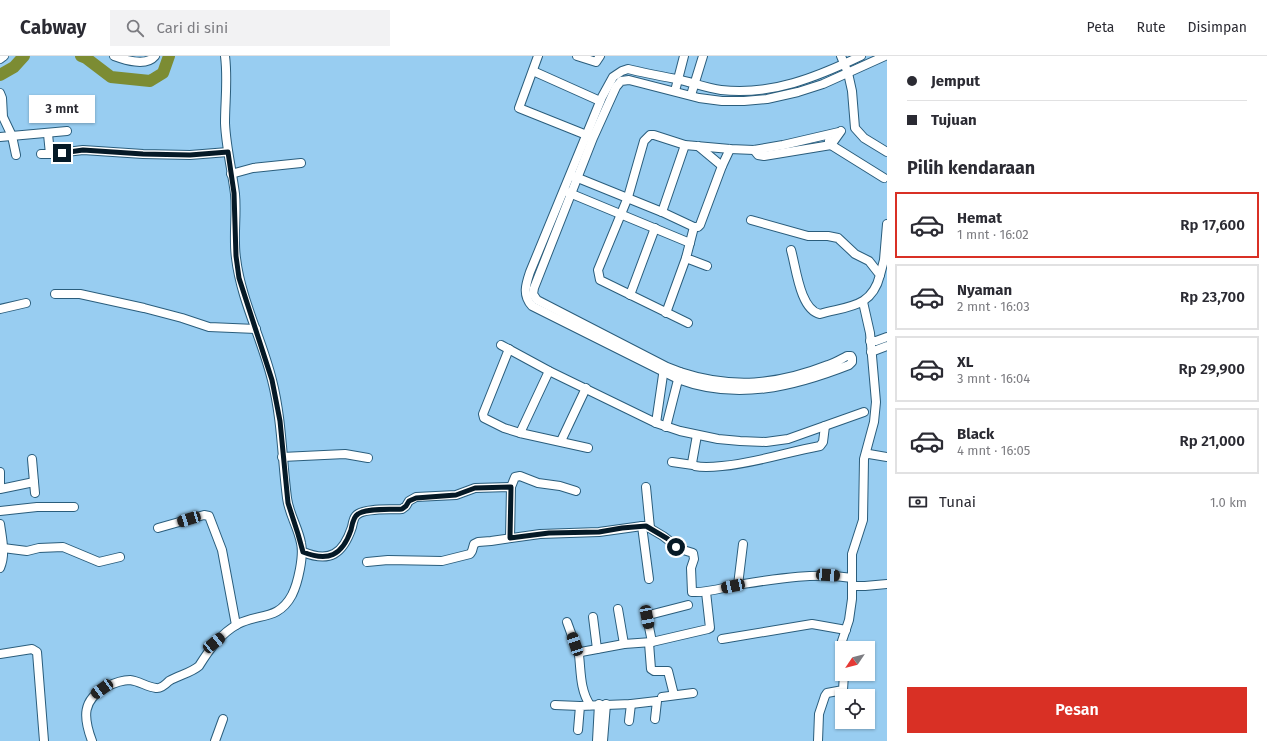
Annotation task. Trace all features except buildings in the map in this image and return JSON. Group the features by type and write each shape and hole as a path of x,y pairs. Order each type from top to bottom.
{"street":[{"path":"114,56 129,60 148,61 155,56"},
{"path":"92,741 86,720 86,709 89,700 94,694 122,681 137,681 160,688 174,678 199,666 214,643 236,625 249,620 271,615 281,609 287,602 295,586 303,552 300,538 288,503 282,457 280,421 275,392 239,278 236,261 235,202 226,143 225,56"},
{"path":"538,56 519,108 589,137"},
{"path":"577,56 594,62 598,60 600,56"},
{"path":"675,91 684,56"},
{"path":"691,95 703,56"},
{"path":"841,56 848,73 853,97 855,127 858,133 864,138 887,152"},
{"path":"664,369 537,300 534,296 534,288 571,193 574,176 589,137 600,101 613,77 628,69 678,79 720,90 767,90 793,84 817,76 861,56"},
{"path":"589,137 616,87 621,82 629,80 700,98 722,101 767,99 817,86 885,56"},
{"path":"533,71 600,101"},
{"path":"0,93 2,98 3,117 12,136 16,154"},
{"path":"0,137 48,134 67,131"},
{"path":"688,323 600,280 598,275 598,270 628,197 644,141 650,135 659,135 685,145 754,150 758,155 764,156 841,131 831,145"},
{"path":"48,134 50,154"},
{"path":"825,135 831,145 884,178"},
{"path":"662,212 685,145"},
{"path":"698,145 722,166"},
{"path":"797,146 831,145"},
{"path":"574,176 628,197 694,227 698,227 730,149"},
{"path":"41,154 83,150 182,155 228,152"},
{"path":"231,174 253,168 301,163"},
{"path":"574,176 563,191 530,272 525,292 527,299 532,306 679,376 691,384 719,389 734,391 760,390 793,384 822,376 849,365 852,362 852,358 851,356 848,356 829,365 800,375 757,383 723,382 692,376 679,376"},
{"path":"563,191 655,228 690,244"},
{"path":"751,220 808,236 828,236 838,238 855,254 867,259 880,274"},
{"path":"791,250 800,290 810,308 814,312 820,314 863,302 870,296 878,284 884,260 887,224"},
{"path":"666,313 686,258 694,227"},
{"path":"630,295 655,228"},
{"path":"686,258 707,266"},
{"path":"55,294 80,294 144,308 209,327 256,329"},
{"path":"863,302 869,325 878,344"},
{"path":"0,309 26,303"},
{"path":"842,641 849,620 852,582 852,554 863,520 864,459 874,422 876,402 871,352 887,337"},
{"path":"501,345 549,371 656,423 697,435 740,441 766,442 788,439 864,412"},
{"path":"510,349 483,416 486,420 520,433 588,448"},
{"path":"656,423 664,369"},
{"path":"520,433 549,371"},
{"path":"666,427 679,376"},
{"path":"561,441 586,388"},
{"path":"672,462 708,468 761,461 820,446 823,442 825,426"},
{"path":"693,465 692,461 697,435"},
{"path":"282,457 345,454 368,458"},
{"path":"869,454 887,457"},
{"path":"32,459 35,493"},
{"path":"0,472 0,486"},
{"path":"510,538 511,487 515,477 520,476 538,483 576,490"},
{"path":"0,489 34,482"},
{"path":"303,552 314,557 334,555 348,539 355,517 363,511 402,509 409,501 416,498 456,495 475,488 511,487"},
{"path":"646,487 646,527 649,579"},
{"path":"0,511 37,507 74,507"},
{"path":"158,528 204,515 209,516 222,550 236,625"},
{"path":"0,524 3,548 3,561 0,568"},
{"path":"367,562 388,560 442,561 470,554 476,543 549,533 599,532 646,527 668,539 680,549 693,553 694,559 691,568 692,592 706,592 738,585 808,576 828,575 865,586 887,584"},
{"path":"738,585 743,544"},
{"path":"3,548 22,551 39,548 63,547 98,562 120,557"},
{"path":"578,655 581,652 624,644 651,642 710,629 706,592"},
{"path":"674,695 668,671 654,671 652,669 651,642 647,617 649,615 688,605"},
{"path":"618,609 624,644"},
{"path":"593,617 597,649"},
{"path":"567,622 578,655 585,695 590,705"},
{"path":"722,639 808,624 846,630"},
{"path":"0,654 32,649 37,652 44,741"},
{"path":"818,741 819,714 825,696 827,693 843,690 844,681"},
{"path":"662,697 693,692"},
{"path":"555,705 580,706 631,704 657,701 655,719"},
{"path":"597,741 603,704"},
{"path":"603,704 603,741"},
{"path":"629,721 631,704"},
{"path":"578,730 580,706"},
{"path":"215,741 223,720"}],"waterway":[{"path":"0,75 14,67 24,56"},
{"path":"81,56 86,58 111,77 150,81 163,73 169,56"}],"route":[{"path":"62,153 83,150 190,155 228,152 235,202 236,256 239,278 272,380 280,421 282,457 288,503 303,552 314,557 334,555 348,539 355,517 363,511 402,509 409,501 416,498 456,495 475,488 511,487 510,538 549,533 599,532 646,526 652,531 668,539 676,547"}]}
